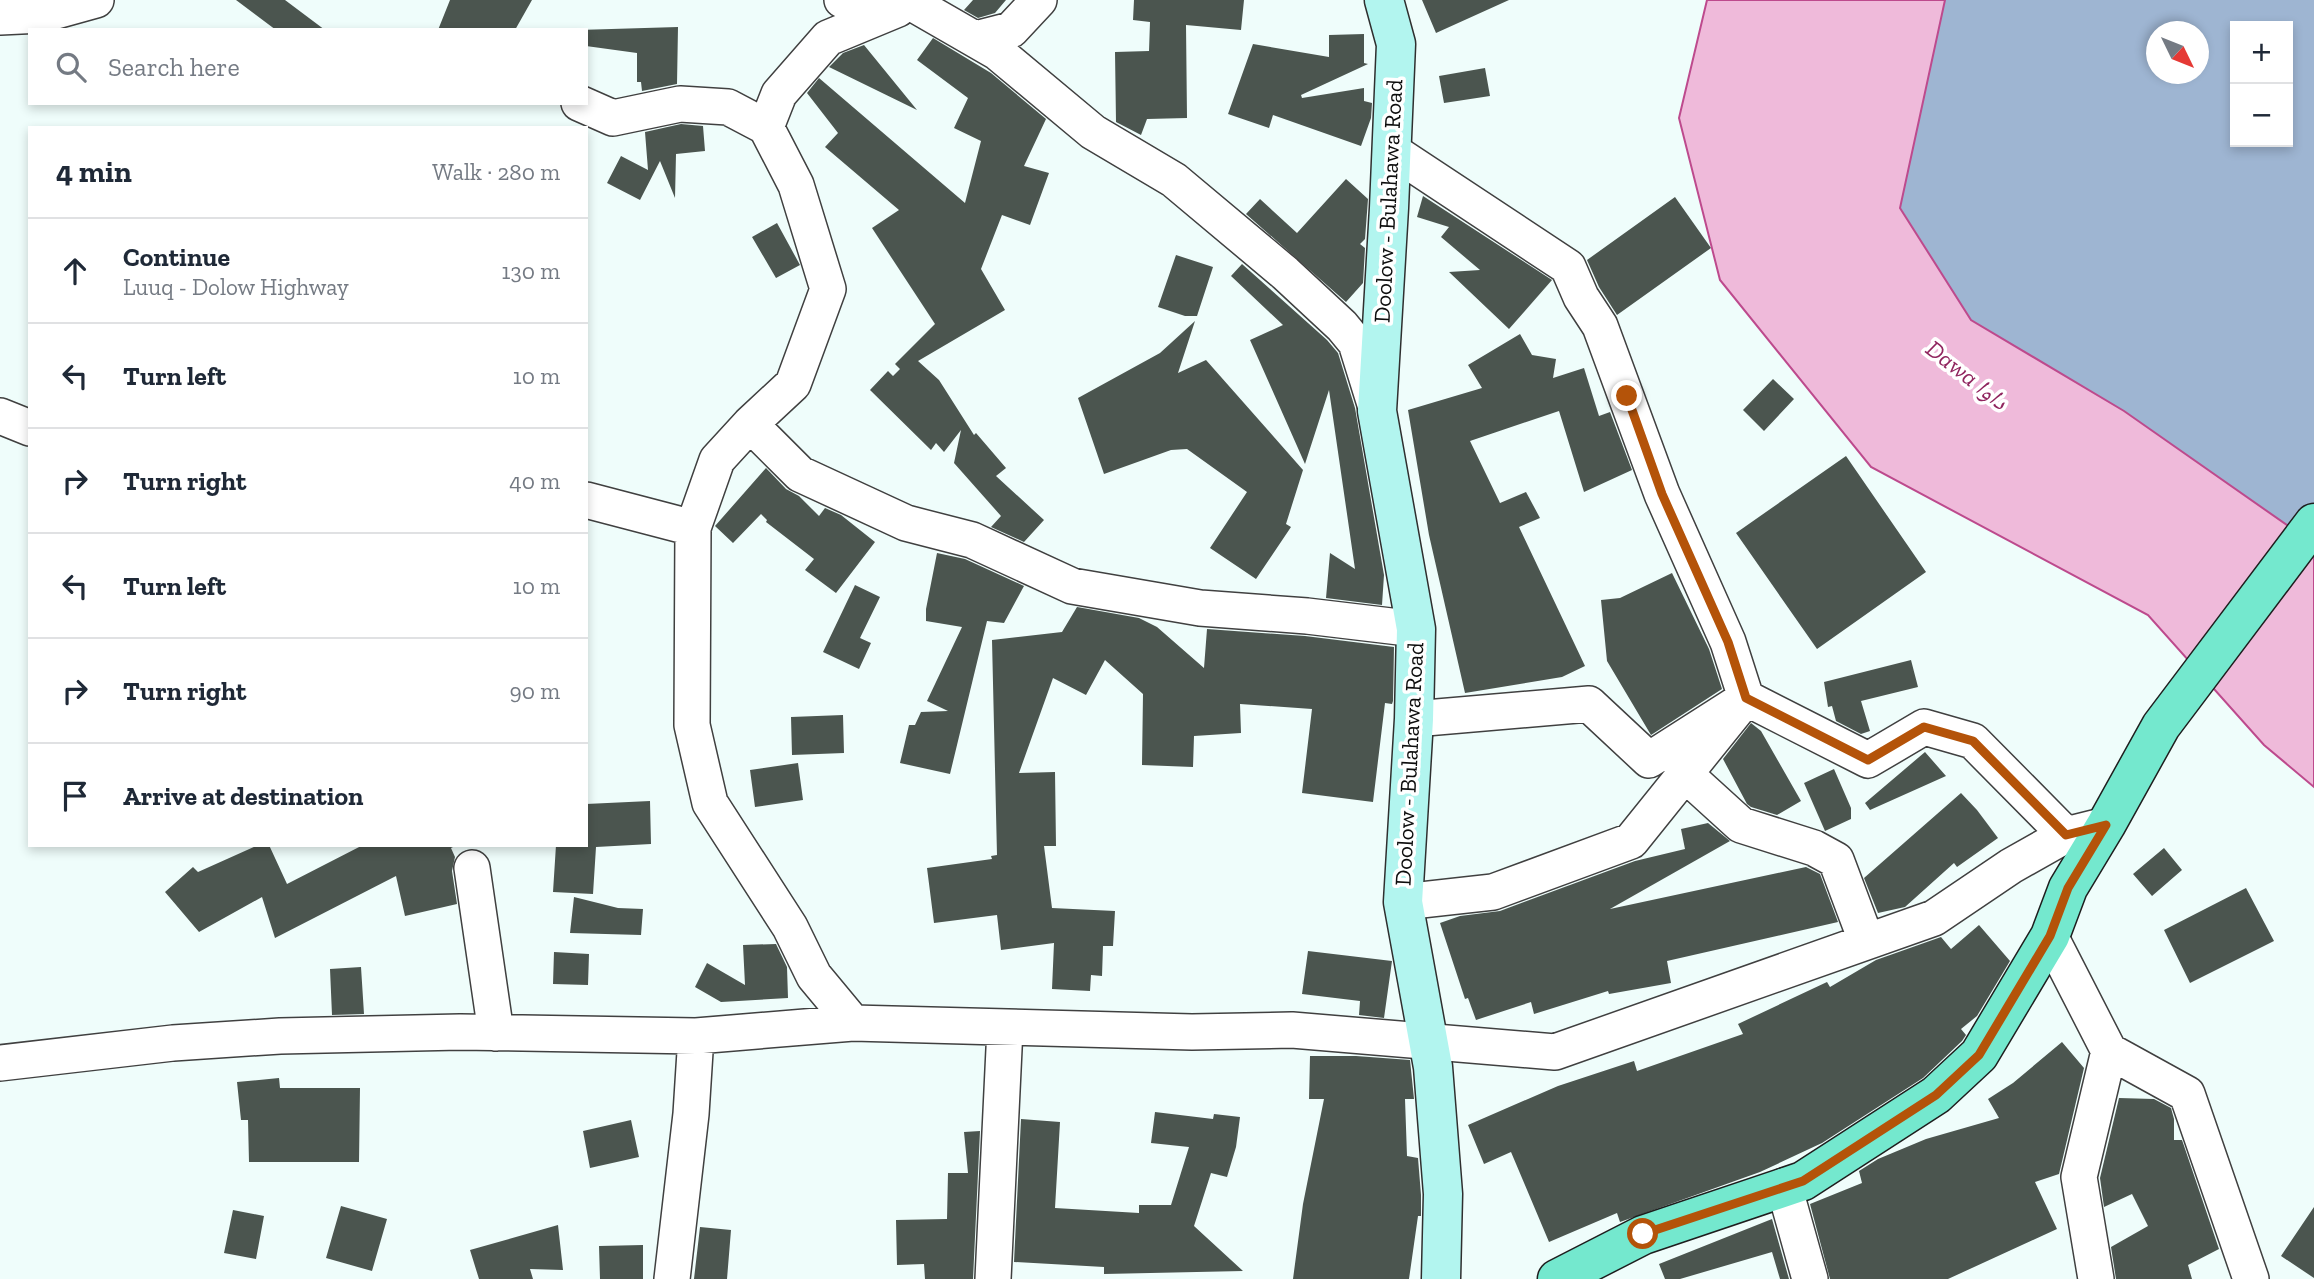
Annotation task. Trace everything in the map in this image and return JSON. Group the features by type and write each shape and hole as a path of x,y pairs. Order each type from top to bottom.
{"main road":[{"name":"Doolow - Bulahawa Road","path":"1384,0 1396,44 1377,411 1416,629 1415,719 1403,902 1433,1067 1443,1194 1441,1279"},
{"path":"1557,1279 1643,1234 1803,1181 1936,1095 1979,1055 2050,936 2068,888 2161,726 2314,523"}],"street":[{"path":"0,17 42,15 96,0"},
{"path":"842,0 913,1 997,52 1093,132 1174,180 1285,273 1356,342 1377,411"},
{"path":"975,39 1011,30 1038,0"},
{"path":"766,127 779,94 828,38 913,1"},
{"path":"584,105 613,118 680,104 728,107 766,127 796,185 828,289 793,384 750,424 717,460 693,528 692,725 709,803 790,927 814,976 853,1023"},
{"path":"1391,150 1569,267 1581,297 1600,326 1662,494 1728,642 1746,698 1868,760 1924,727 1973,741 2066,835"},
{"path":"0,416 28,427"},
{"path":"750,424 800,474 906,523 972,540 1072,586 1200,608 1307,616 1416,629"},
{"path":"588,501 693,528"},
{"path":"1415,719 1589,704 1649,760 1746,698"},
{"path":"1403,902 1493,892 1631,841 1746,698"},
{"path":"1686,775 1741,825 1814,848 1836,860 1866,940"},
{"path":"0,1063 173,1043 280,1036 496,1033 696,1036 853,1023 1192,1032 1292,1030 1555,1052 1934,918 2011,866 2066,835 2106,825"},
{"path":"472,868 496,1033"},
{"path":"2050,936 2109,1051 2187,1094 2251,1279"},
{"path":"993,1279 1005,1028"},
{"path":"672,1279 691,1114 696,1036"},
{"path":"2096,1279 2079,1177 2109,1051"},
{"path":"1784,1186 1810,1279"}],"shaded area":[{"path":"1945,0 2314,0 2314,528 2306,539 2124,411 1971,320 1900,207"}],"water":[{"name":"Dawa داوا","path":"1707,0 1945,0 1900,208 1971,320 2124,411 2314,544 2314,787 2264,745 2148,615 1871,467 1720,280 1679,118"}],"building":[{"path":"236,0 285,0 322,28 273,28"},
{"path":"450,0 532,0 516,28 439,28"},
{"path":"973,0 1006,0 995,13 978,18 964,10"},
{"path":"1134,0 1244,0 1241,30 1186,25 1187,118 1147,119 1141,135 1116,122 1115,52 1149,51 1150,22 1133,20"},
{"path":"1422,0 1509,0 1436,33"},
{"path":"678,27 677,84 642,91 641,82 637,82 637,53 588,46 588,30"},
{"path":"1364,34 1364,63 1368,64 1301,95 1302,98 1364,88 1364,101 1372,103 1371,118 1361,146 1273,115 1269,128 1228,114 1253,44 1329,57 1329,35"},
{"path":"933,38 991,73 1046,119 1024,166 1049,173 1030,225 1002,215 981,269 1005,310 918,361 939,380 974,435 976,433 1006,468 996,476 1044,520 1024,542 991,527 1001,516 954,463 961,430 944,452 936,443 931,450 870,390 888,371 893,376 900,369 895,364 935,324 872,228 899,210 825,147 838,133 807,93 819,78 965,203 981,141 954,128 968,98 917,60"},
{"path":"864,45 917,110 829,67 843,53"},
{"path":"1485,68 1490,96 1444,103 1439,76"},
{"path":"681,124 703,126 705,151 676,154 675,198 660,161 640,200 607,183 621,156 648,170 645,132"},
{"path":"1346,179 1368,199 1365,239 1360,244 1365,248 1363,283 1346,302 1246,214 1260,199 1297,233"},
{"path":"1423,196 1552,280 1509,329 1449,272 1480,270 1441,237 1449,227 1417,217"},
{"path":"1675,197 1711,248 1617,315 1599,287 1587,260"},
{"path":"777,223 800,265 776,278 752,237"},
{"path":"1176,255 1213,267 1197,316 1185,316 1158,307"},
{"path":"1242,264 1338,353 1355,408 1384,575 1382,605 1326,598 1330,553 1355,569 1329,390 1305,464 1250,340 1283,325 1231,276"},
{"path":"1195,321 1178,373 1206,360 1303,470 1286,524 1291,527 1256,579 1210,548 1247,492 1187,449 1171,450 1104,474 1078,398 1160,353"},
{"path":"1520,334 1532,355 1556,359 1553,378 1584,368 1599,416 1610,412 1632,470 1584,492 1559,411 1470,441 1500,503 1526,492 1540,518 1519,527 1585,666 1562,677 1465,693 1429,535 1408,410 1482,388 1468,365"},
{"path":"1773,379 1794,399 1764,431 1743,410"},
{"path":"1846,456 1926,572 1817,649 1736,533"},
{"path":"766,468 786,489 799,496 819,516 825,508 841,515 875,542 836,593 805,570 814,559 766,522 761,514 733,543 715,526"},
{"path":"937,553 965,559 1024,586 1004,623 987,621 950,774 900,763 909,725 915,725 921,712 948,711 927,701 962,627 926,621"},
{"path":"1672,573 1709,649 1722,689 1651,735 1607,661 1601,600 1620,598"},
{"path":"855,585 880,597 860,638 871,643 859,669 823,652"},
{"path":"1077,607 1139,618 1157,627 1204,668 1207,629 1305,636 1394,647 1393,701 1392,704 1385,703 1373,802 1302,793 1312,709 1240,704 1241,733 1194,736 1193,767 1142,765 1143,694 1105,660 1086,695 1053,678 1019,773 1055,772 1056,846 1044,846 1052,908 1115,911 1113,946 1103,946 1102,976 1091,975 1090,991 1052,989 1054,943 1001,950 997,915 934,923 927,868 992,859 991,856 997,855 992,640 1062,632"},
{"path":"1911,660 1918,687 1861,701 1870,731 1861,734 1836,721 1832,706 1828,707 1824,682"},
{"path":"843,715 844,753 792,755 791,717"},
{"path":"1751,723 1761,731 1801,801 1777,815 1747,804 1723,759"},
{"path":"1925,752 1946,776 1870,810 1865,803"},
{"path":"798,763 803,800 755,807 750,770"},
{"path":"1834,769 1851,808 1851,819 1825,831 1804,783"},
{"path":"1961,793 1998,838 1957,867 1954,863 1905,907 1878,913 1864,878"},
{"path":"650,801 651,844 596,847 593,894 553,892 556,847 588,847 588,804"},
{"path":"1708,823 1730,841 1610,909 1806,867 1820,874 1838,922 1667,961 1671,983 1609,994 1608,991 1534,1014 1531,1002 1476,1020 1468,998 1465,999 1440,923 1460,916 1500,911 1635,861 1685,849 1681,829"},
{"path":"254,847 270,847 287,884 359,847 453,847 451,848 455,857 452,871 457,904 405,916 396,876 275,938 262,897 199,932 165,892 193,867 198,872"},
{"path":"2164,848 2182,870 2152,896 2133,874"},
{"path":"2246,888 2274,941 2190,983 2164,930"},
{"path":"574,897 618,908 643,909 641,935 570,933"},
{"path":"1979,925 2010,961 1977,1016 1961,1029 1966,1035 1962,1041 1923,1078 1822,1143 1760,1172 1620,1222 1617,1213 1549,1242 1511,1152 1484,1164 1468,1125 1558,1086 1634,1061 1637,1071 1743,1034 1738,1024 1827,982 1830,987 1876,960 1941,937 1951,949"},
{"path":"776,944 787,967 788,998 721,1002 695,987 707,963 745,985 743,945"},
{"path":"1308,951 1392,961 1384,1018 1359,1015 1360,1001 1302,994"},
{"path":"554,952 589,954 588,985 553,984"},
{"path":"361,967 364,1014 332,1015 330,969"},
{"path":"2062,1042 2084,1068 2059,1174 2035,1182 2057,1229 1948,1279 1830,1279 1810,1204 1862,1183 1859,1171 1878,1159 1926,1139 1999,1118 1988,1099 2013,1083"},
{"path":"1310,1056 1410,1060 1414,1099 1405,1099 1407,1156 1418,1158 1421,1216 1418,1216 1409,1279 1293,1279 1303,1204 1324,1099 1309,1099"},
{"path":"279,1078 280,1088 360,1088 359,1162 249,1162 248,1120 241,1120 237,1082"},
{"path":"2119,1098 2154,1099 2171,1108 2174,1140 2182,1140 2219,1249 2188,1265 2192,1279 2116,1279 2111,1247 2148,1226 2132,1194 2104,1207 2100,1178"},
{"path":"1155,1112 1213,1119 1214,1114 1240,1117 1236,1147 1227,1177 1211,1173 1194,1226 1243,1271 1104,1274 1104,1267 1014,1262 1021,1119 1060,1122 1055,1208 1139,1213 1139,1205 1171,1205 1189,1147 1151,1143"},
{"path":"631,1120 639,1157 590,1168 583,1131"},
{"path":"980,1131 973,1279 925,1279 924,1264 897,1265 896,1220 947,1219 948,1173 968,1173 964,1132"},
{"path":"341,1206 387,1219 372,1271 326,1258"},
{"path":"2314,1207 2314,1278 2281,1256"},
{"path":"233,1210 264,1216 256,1259 224,1253"},
{"path":"1772,1219 1789,1279 1780,1279 1772,1252 1680,1279 1665,1279 1659,1264"},
{"path":"558,1225 563,1270 530,1269 533,1279 479,1279 470,1250"},
{"path":"700,1227 731,1230 727,1279 694,1279"},
{"path":"643,1245 643,1279 600,1279 599,1246"}],"route":[{"path":"1627,396 1662,494 1728,642 1746,698 1868,760 1924,727 1973,741 2066,835 2106,825 2068,888 2050,936 1979,1055 1936,1095 1803,1181 1643,1234"}]}
